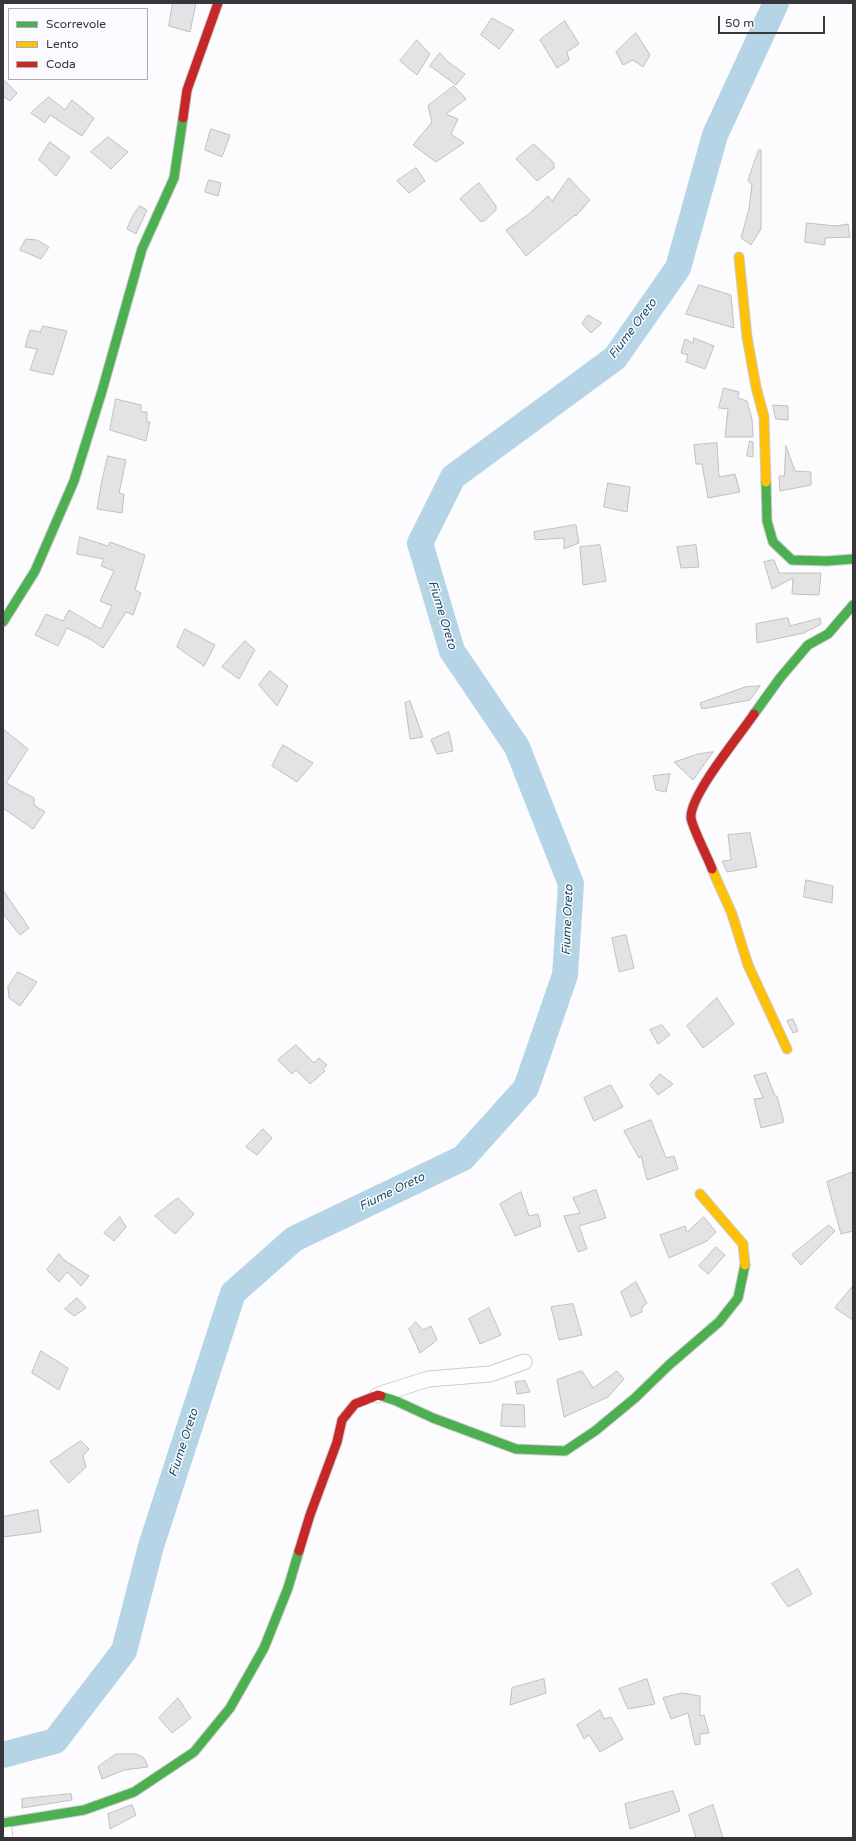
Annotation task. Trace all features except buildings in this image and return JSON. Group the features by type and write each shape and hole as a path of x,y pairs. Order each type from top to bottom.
{"street":[{"path":"3,622 35,571 74,481 102,392 142,249 174,178 187,90 218,3"},
{"path":"739,257 747,337 756,387 764,417 767,521 773,542 792,560 827,561 853,559"},
{"path":"787,1049 748,965 732,914 691,820 692,807 708,779 780,678 808,645 828,634 853,605"},
{"path":"378,1395 394,1400 433,1418 516,1449 565,1451 595,1431 635,1398 669,1365 720,1322 738,1298 746,1263 743,1244 700,1194"},
{"path":"5,1838 3,1824 84,1810 134,1792 194,1752 230,1708 264,1648 288,1588 310,1516 337,1442 342,1420 355,1404 428,1379 490,1374 524,1362"}],"waterway":[{"name":"Fiume Oreto","path":"3,1755 55,1741 124,1651 151,1546 233,1293 294,1239 463,1158 526,1088 565,975 571,884 517,747 452,651 420,543 453,477 615,358 678,268 715,135 776,3"}],"traffic: fast":[{"path":"3,622 35,571 74,481 102,391 142,249 174,178 183,118"},
{"path":"766,482 767,521 773,542 792,560 827,561 853,559"},
{"path":"754,714 780,678 808,645 828,634 853,605"},
{"path":"381,1396 394,1400 433,1418 516,1449 565,1451 595,1431 635,1398 669,1365 719,1322 738,1298 745,1265"},
{"path":"3,1823 84,1810 134,1792 194,1752 230,1708 264,1648 288,1588 299,1551"}],"traffic: slow":[{"path":"739,257 747,337 756,387 764,417 766,482"},
{"path":"712,869 732,914 748,965 787,1049"},
{"path":"700,1194 743,1244 745,1265"}],"traffic: jam":[{"path":"183,118 187,90 218,3"},
{"path":"712,869 692,822 691,818 693,808 706,781 754,714"},
{"path":"299,1551 310,1515 337,1442 342,1420 355,1404 378,1395 381,1396"}]}
